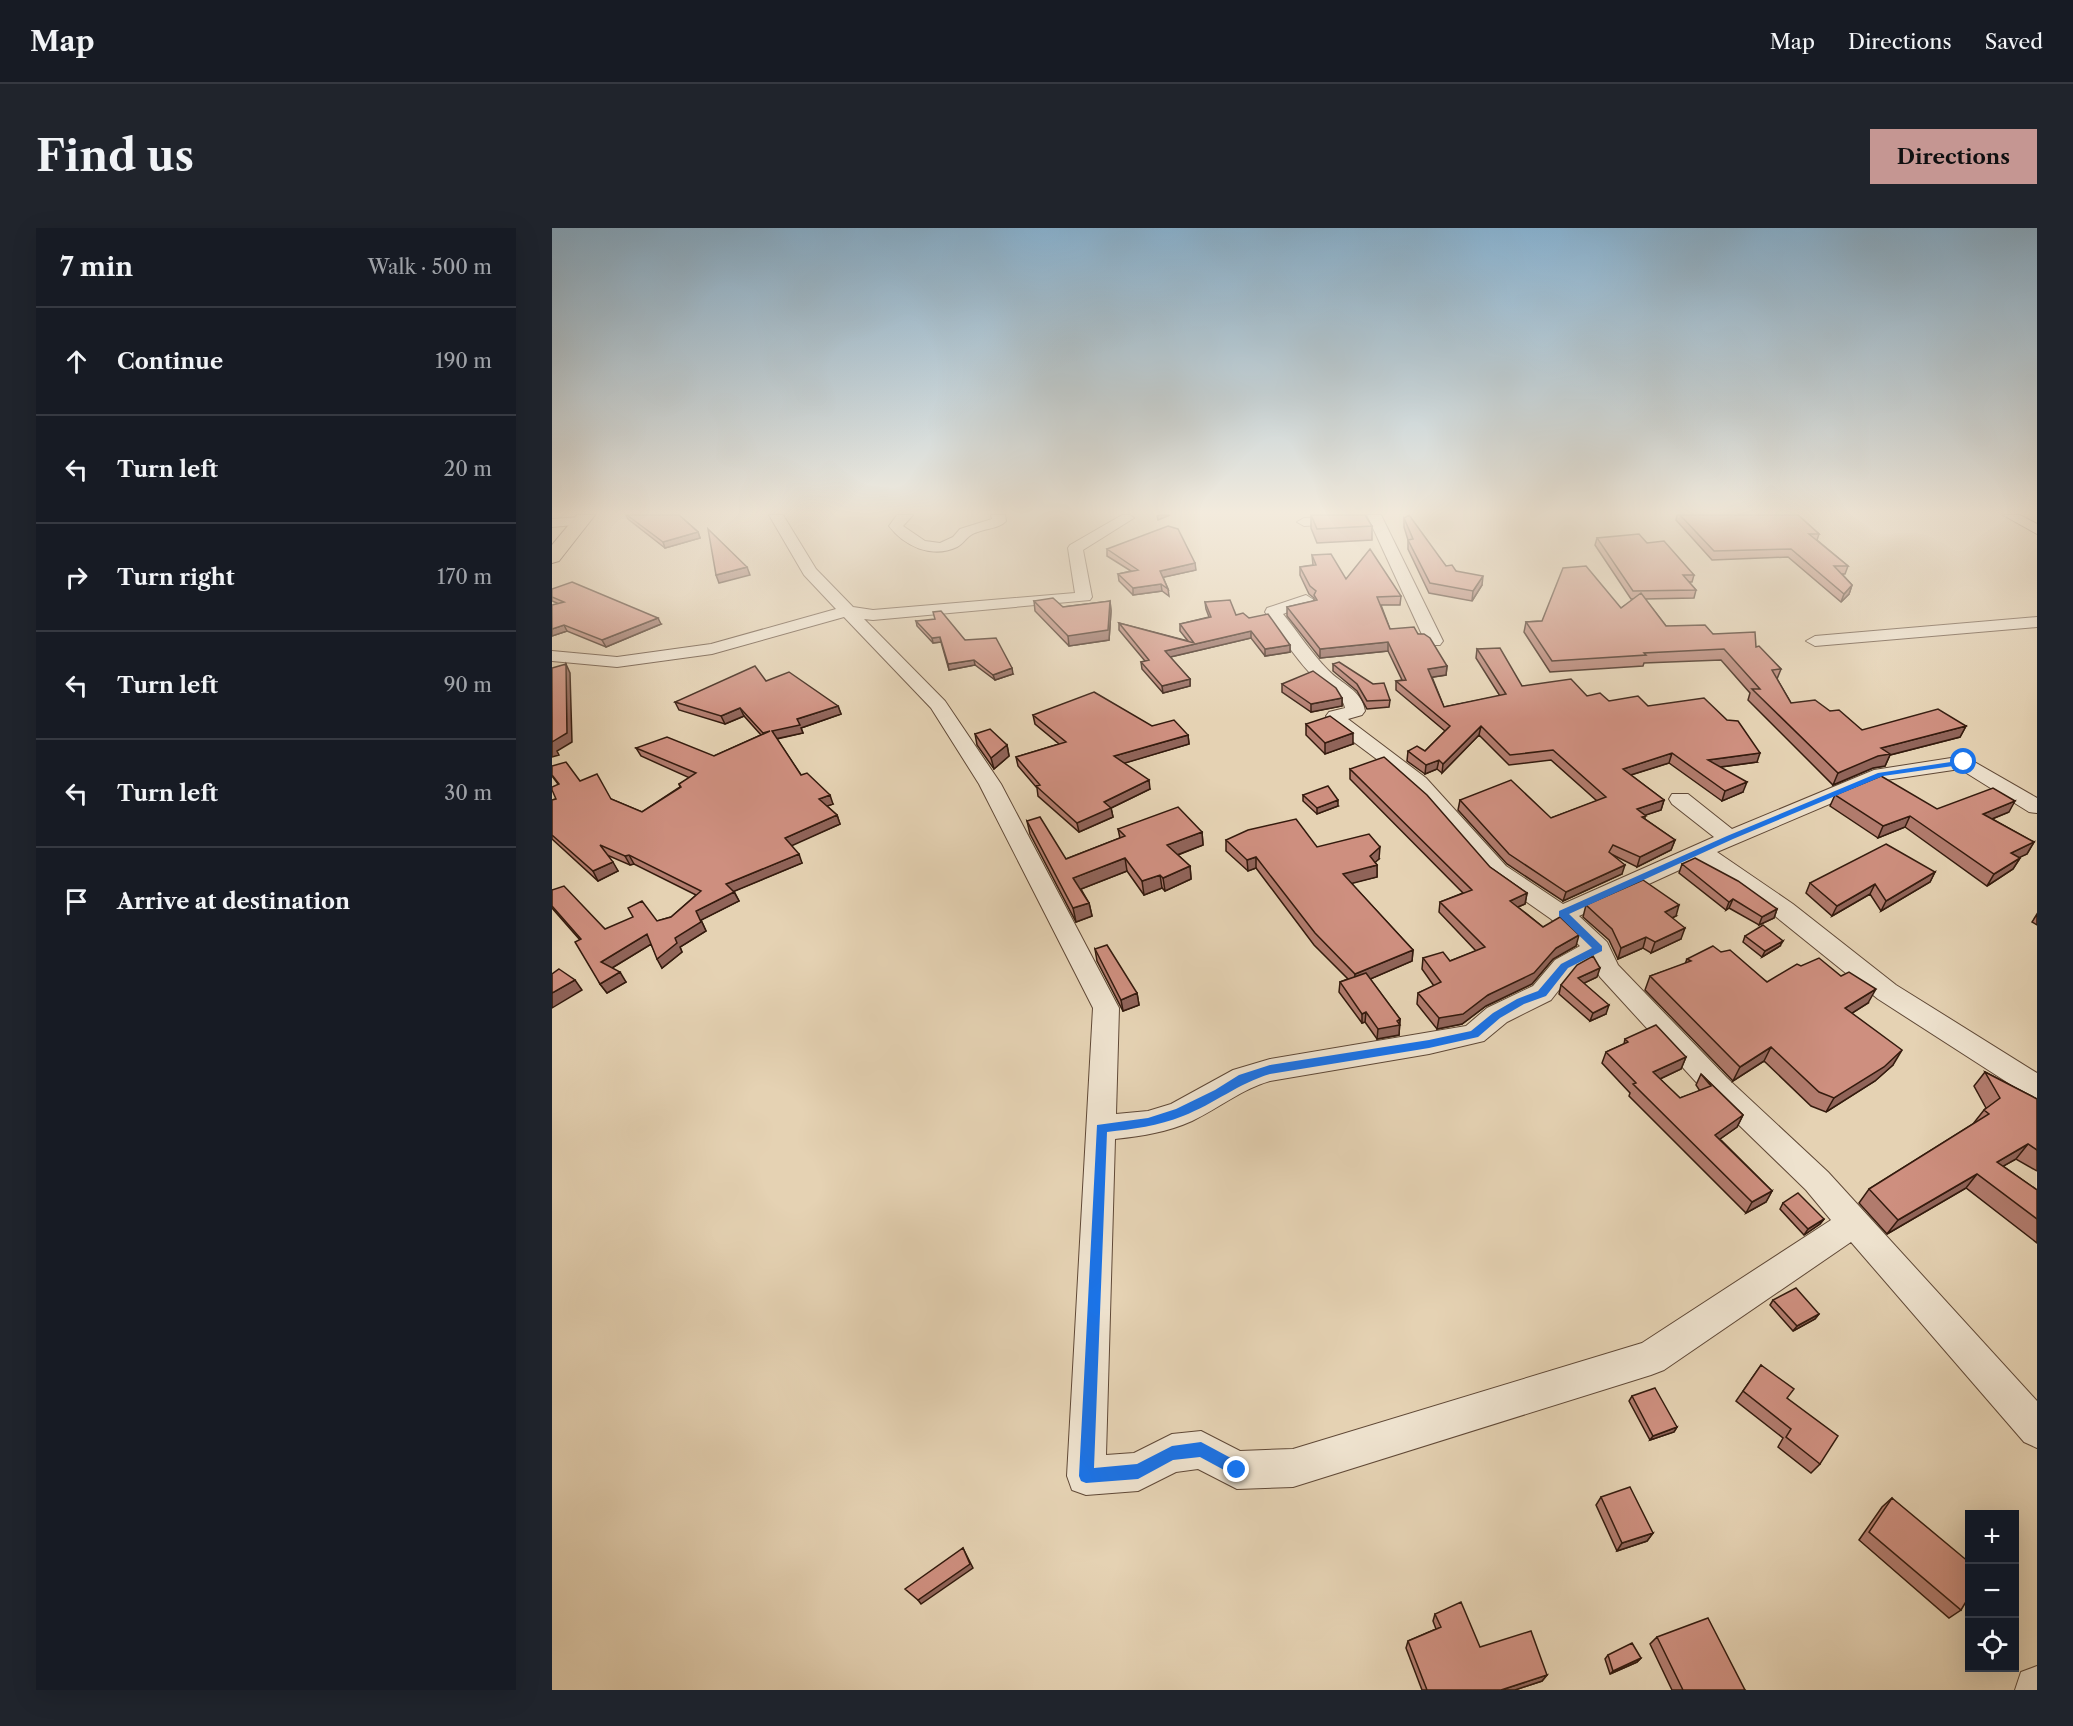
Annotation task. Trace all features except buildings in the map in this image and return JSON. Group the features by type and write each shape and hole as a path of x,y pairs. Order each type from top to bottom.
{"street":[{"path":"821,583 938,705 990,784 1106,1008 1086,1476 1138,1472 1172,1453 1201,1450 1237,1470 1293,1468 1651,1358 1855,1222"},
{"path":"552,656 617,662 712,649 848,611 873,615 1084,597 1081,583"},
{"path":"1407,583 1434,641"},
{"path":"1306,600 1274,612 1277,619 1290,630 1322,675 1342,689 1354,703 1355,711 1336,716 1338,721 1420,782 1476,850 1500,873 1563,914 1598,948 1609,971 1701,1070 1817,1181 2037,1428"},
{"path":"1815,641 2037,622"},
{"path":"1563,914 1700,851 1881,774 1964,762 2037,807"},
{"path":"1680,799 1730,838"},
{"path":"1700,851 1784,910 1887,992 2037,1087"},
{"path":"1101,1128 1148,1123 1180,1113 1243,1078 1270,1070 1429,1044 1474,1034 1497,1015 1521,1001 1542,993 1564,966 1598,948"}],"route":[{"path":"1237,1470 1201,1450 1172,1453 1138,1472 1086,1476 1101,1128 1148,1123 1180,1113 1243,1078 1270,1070 1429,1044 1474,1034 1497,1015 1521,1001 1542,993 1564,966 1598,948 1563,914 1730,838 1881,774 1956,765 1964,762"}]}
